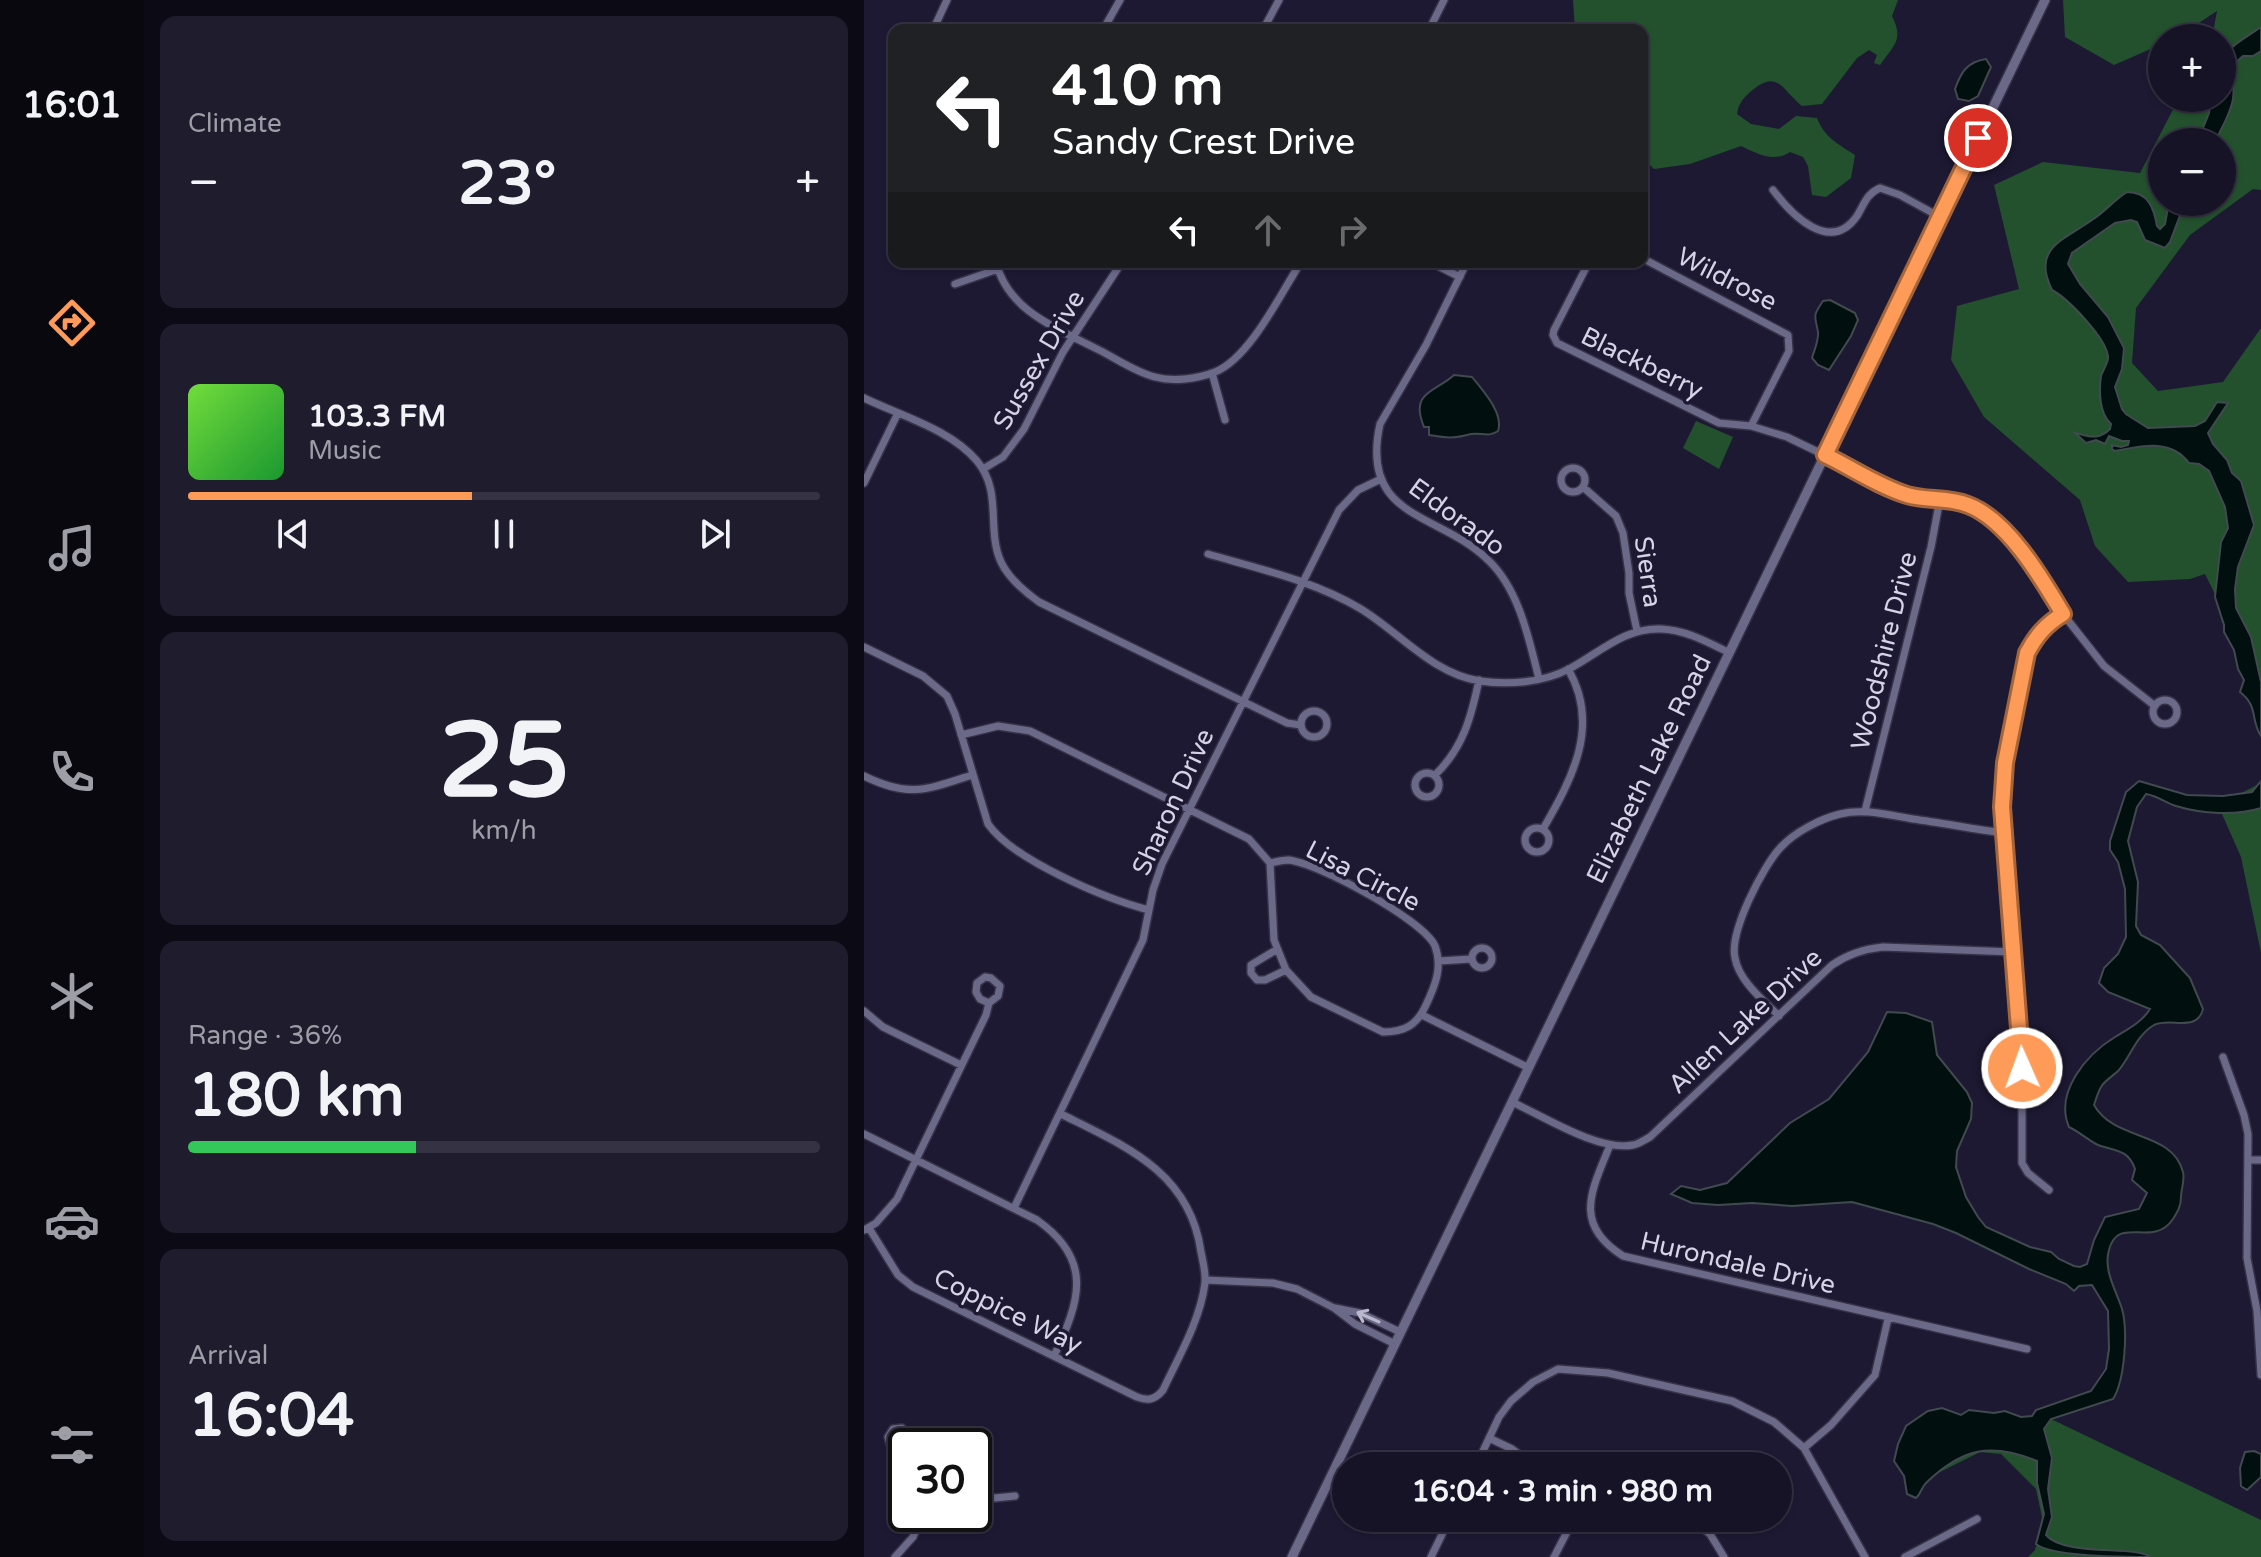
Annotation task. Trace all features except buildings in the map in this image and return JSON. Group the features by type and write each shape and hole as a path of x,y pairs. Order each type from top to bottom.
{"street":[{"path":"936,24 947,0"},
{"path":"1106,24 1120,0"},
{"path":"1266,24 1279,0"},
{"path":"1432,24 1444,0"},
{"name":"Elizabeth Lake Road","path":"1292,1557 2045,0"},
{"path":"1773,190 1802,222 1814,229 1833,233 1845,229 1872,191 1880,188 1900,195 1940,217"},
{"name":"Wildrose","path":"1648,261 1785,331 1793,339 1751,426"},
{"path":"955,284 992,268"},
{"path":"998,268 1008,291 1027,311 1154,377 1183,380 1212,373 1230,363 1247,345 1297,268"},
{"name":"Sussex Drive","path":"983,469 1003,457 1024,429 1072,337 1118,268"},
{"path":"1442,268 1460,277"},
{"name":"Eldorado","path":"1464,268 1426,345 1380,424 1377,447 1381,479 1402,508 1472,546 1497,570 1515,602 1539,679"},
{"name":"Blackberry","path":"1586,268 1554,330 1557,343 1719,423 1751,426"},
{"path":"1212,373 1225,420"},
{"path":"864,398 954,441 983,469 991,486 996,545 1001,562 1023,590 1039,602 1242,702 1287,723 1301,725"},
{"path":"864,483 897,415"},
{"path":"1751,426 1787,437 1905,494 1970,506 1987,516 2037,570 2063,614 2104,666 2155,706"},
{"name":"Sharon Drive","path":"1014,1208 1143,940 1158,874 1301,582 1347,499 1381,479"},
{"name":"Sierra","path":"1583,487 1616,516 1623,533 1630,604 1637,631"},
{"name":"Woodshire Drive","path":"1865,811 1931,547 1940,499"},
{"path":"1208,554 1301,582 1361,609 1433,662 1459,676 1479,680 1514,683 1539,679 1568,669 1620,638 1637,631 1660,628 1682,632 1730,653"},
{"path":"2049,1190 2028,1173 2022,1163 2022,1048 2002,807 2005,763 2027,653 2049,622 2063,614"},
{"path":"864,647 935,685 947,696 988,824 997,837 1050,869 1125,904 1149,910"},
{"path":"1543,829 1568,780 1583,735 1581,695 1568,669"},
{"path":"1435,775 1458,748 1468,729 1479,680"},
{"name":"Lisa Circle","path":"961,735 998,726 1030,731 1249,839 1270,863 1272,927 1276,950 1286,970 1311,997 1383,1032 1409,1028 1422,1015"},
{"path":"864,776 905,791 923,790 972,775"},
{"path":"1779,1016 1738,969 1734,938 1740,918 1781,847 1826,819 1865,811 2004,833"},
{"name":"Lisa Circle","path":"1270,863 1289,860 1300,863 1404,915 1429,936 1439,961"},
{"name":"Allen Lake Drive","path":"1610,1145 1636,1145 1650,1137 1846,955 1865,948 2013,952"},
{"path":"1276,950 1251,965 1251,973 1257,980 1265,980 1286,970"},
{"path":"1471,959 1439,961 1433,992 1422,1015 1529,1068"},
{"path":"867,1229 897,1199 989,1003"},
{"path":"864,1011 883,1027 961,1065"},
{"path":"2223,1057 2244,1115 2249,1160 2247,1258 2257,1311 2261,1375"},
{"path":"1512,1102 1610,1145"},
{"path":"1061,1114 1137,1153 1158,1168 1189,1210 1199,1237 1205,1280 1286,1286 1334,1308 1355,1324 1395,1344"},
{"path":"864,1134 1014,1208 1054,1232 1068,1252 1075,1270 1077,1302 1054,1356"},
{"name":"Hurondale Drive","path":"1610,1145 1592,1188 1589,1210 1591,1221 1601,1237 1611,1249 1623,1256 2027,1349"},
{"path":"2249,1160 2261,1160"},
{"name":"Coppice Way","path":"867,1229 898,1275 913,1287 1145,1400 1154,1399 1163,1390 1188,1338 1205,1280"},
{"path":"1334,1308 1360,1313 1400,1332"},
{"path":"1804,1448 1839,1417 1875,1375 1888,1319"},
{"path":"1482,1452 1499,1417 1516,1396 1557,1365 1608,1373 1732,1401 1774,1422 1804,1448 1865,1557"},
{"path":"1489,1438 1516,1452"},
{"path":"992,1498 1015,1496"},
{"path":"1905,1557 1977,1519"},
{"path":"895,1557 915,1532"},
{"path":"1431,1557 1443,1532"},
{"path":"1554,1557 1567,1532"},
{"path":"1708,1532 1724,1557"}],"green space":[{"path":"1573,0 1898,0 1892,16 1896,24 1896,42 1880,65 1874,63 1877,55 1869,50 1857,58 1822,104 1802,106 1773,81 1759,85 1750,92 1738,110 1737,114 1751,124 1779,129 1796,116 1817,118 1828,135 1855,155 1851,178 1826,197 1812,195 1808,166 1803,157 1790,152 1778,157 1766,156 1741,146 1690,164 1654,169 1648,163 1648,24 1575,24"},
{"path":"2063,0 2261,0 2261,190 2253,189 2236,201 2236,128 2163,128 2172,112 2236,112 2236,24 2215,24 2217,11 2197,24 2148,24 2148,50 2114,65 2065,37"},
{"path":"2148,158 2148,216 2216,216 2190,235 2136,308 2132,363 2158,391 2223,382 2261,328 2261,719 2251,667 2205,574 2190,579 2128,582 2095,546 2080,500 1984,417 1951,360 1957,306 2019,289 1994,185 2043,162 2140,173"},
{"path":"1696,421 1733,437 1719,469 1683,448"},
{"path":"2261,783 2261,953 2241,857 2218,805"},
{"path":"2049,1418 2261,1520 2261,1557 2028,1557 2035,1550 2043,1522 2036,1489 2001,1454 1980,1452 1924,1480 1926,1426"}],"shaded area":[{"path":"2261,27 2261,51 2253,56 2243,56 2236,62 2238,43"},
{"path":"1986,59 1991,67 1978,96 1969,101 1958,99 1955,89 1962,73 1969,65"},
{"path":"2229,112 2221,128 2203,128 2209,113"},
{"path":"2127,192 2141,195 2148,202 2148,216 2154,216 2160,229 2166,216 2180,216 2170,242 2165,248 2145,240 2137,222 2115,223 2072,253 2068,264 2080,284 2108,317 2124,348 2122,369 2115,387 2126,414 2148,428 2195,426 2205,421 2217,402 2228,403 2208,433 2227,460 2232,473 2241,481 2254,525 2238,567 2235,589 2236,608 2251,637 2261,682 2261,736 2250,703 2240,692 2244,680 2224,632 2215,597 2221,542 2228,528 2225,507 2209,471 2199,464 2189,463 2182,455 2165,447 2145,446 2115,451 2112,445 2121,447 2128,445 2129,441 2109,436 2105,444 2096,440 2086,443 2075,433 2097,436 2110,429 2100,395 2101,376 2108,358 2094,330 2052,290 2045,264 2054,247"},
{"path":"1830,300 1855,313 1858,320 1829,370 1812,358 1818,335 1816,313 1823,301"},
{"path":"1454,375 1472,377 1482,389 1498,417 1498,431 1455,437 1429,435 1429,427 1424,427 1420,415 1422,399"},
{"path":"2139,781 2187,795 2223,796 2252,792 2261,781 2261,808 2241,812 2197,811 2146,794 2137,807 2128,841 2138,882 2136,926 2141,935 2160,945 2190,978 2203,1009 2195,1020 2160,1023 2148,1029 2119,1070 2102,1085 2094,1105 2103,1117 2115,1125 2167,1149 2177,1159 2183,1172 2183,1182 2179,1208 2165,1227 2156,1231 2120,1234 2109,1250 2109,1272 2122,1309 2125,1329 2120,1380 2113,1399 2051,1419 2044,1429 2052,1458 2048,1489 2052,1517 2046,1535 2068,1546 2131,1552 2150,1557 2072,1554 2036,1544 2044,1514 2037,1483 2037,1461 2005,1452 1978,1452 1939,1471 1916,1498 1907,1494 1904,1476 1894,1461 1906,1426 1928,1411 1942,1408 1961,1415 1969,1410 2005,1411 2021,1417 2032,1416 2036,1410 2091,1391 2106,1369 2109,1349 2108,1311 2092,1285 2079,1286 2074,1291 2066,1284 1956,1233 1852,1202 1792,1206 1752,1203 1718,1205 1692,1203 1671,1194 1681,1186 1700,1190 1727,1183 1790,1123 1829,1099 1868,1052 1887,1012 1906,1013 1932,1022 1937,1055 1967,1092 1972,1103 1971,1119 1957,1151 1956,1167 1966,1197 1978,1217 1986,1227 2030,1247 2051,1252 2074,1266 2087,1264 2105,1217 2139,1209 2147,1193 2132,1180 2135,1169 2129,1158 2095,1144 2069,1127 2066,1114 2070,1088 2084,1064 2104,1044 2139,1021 2150,1009 2108,992 2099,983 2104,968 2118,954 2126,937 2125,889 2118,862 2110,850 2110,841 2126,792"},
{"path":"2245,1452 2261,1454 2261,1477 2247,1490 2241,1486 2240,1468"}],"route":[{"path":"1978,138 1825,455 1905,494 1956,501 1987,516 2037,570 2063,614 2049,622 2027,653 2003,784 2002,807 2022,1068"}]}
